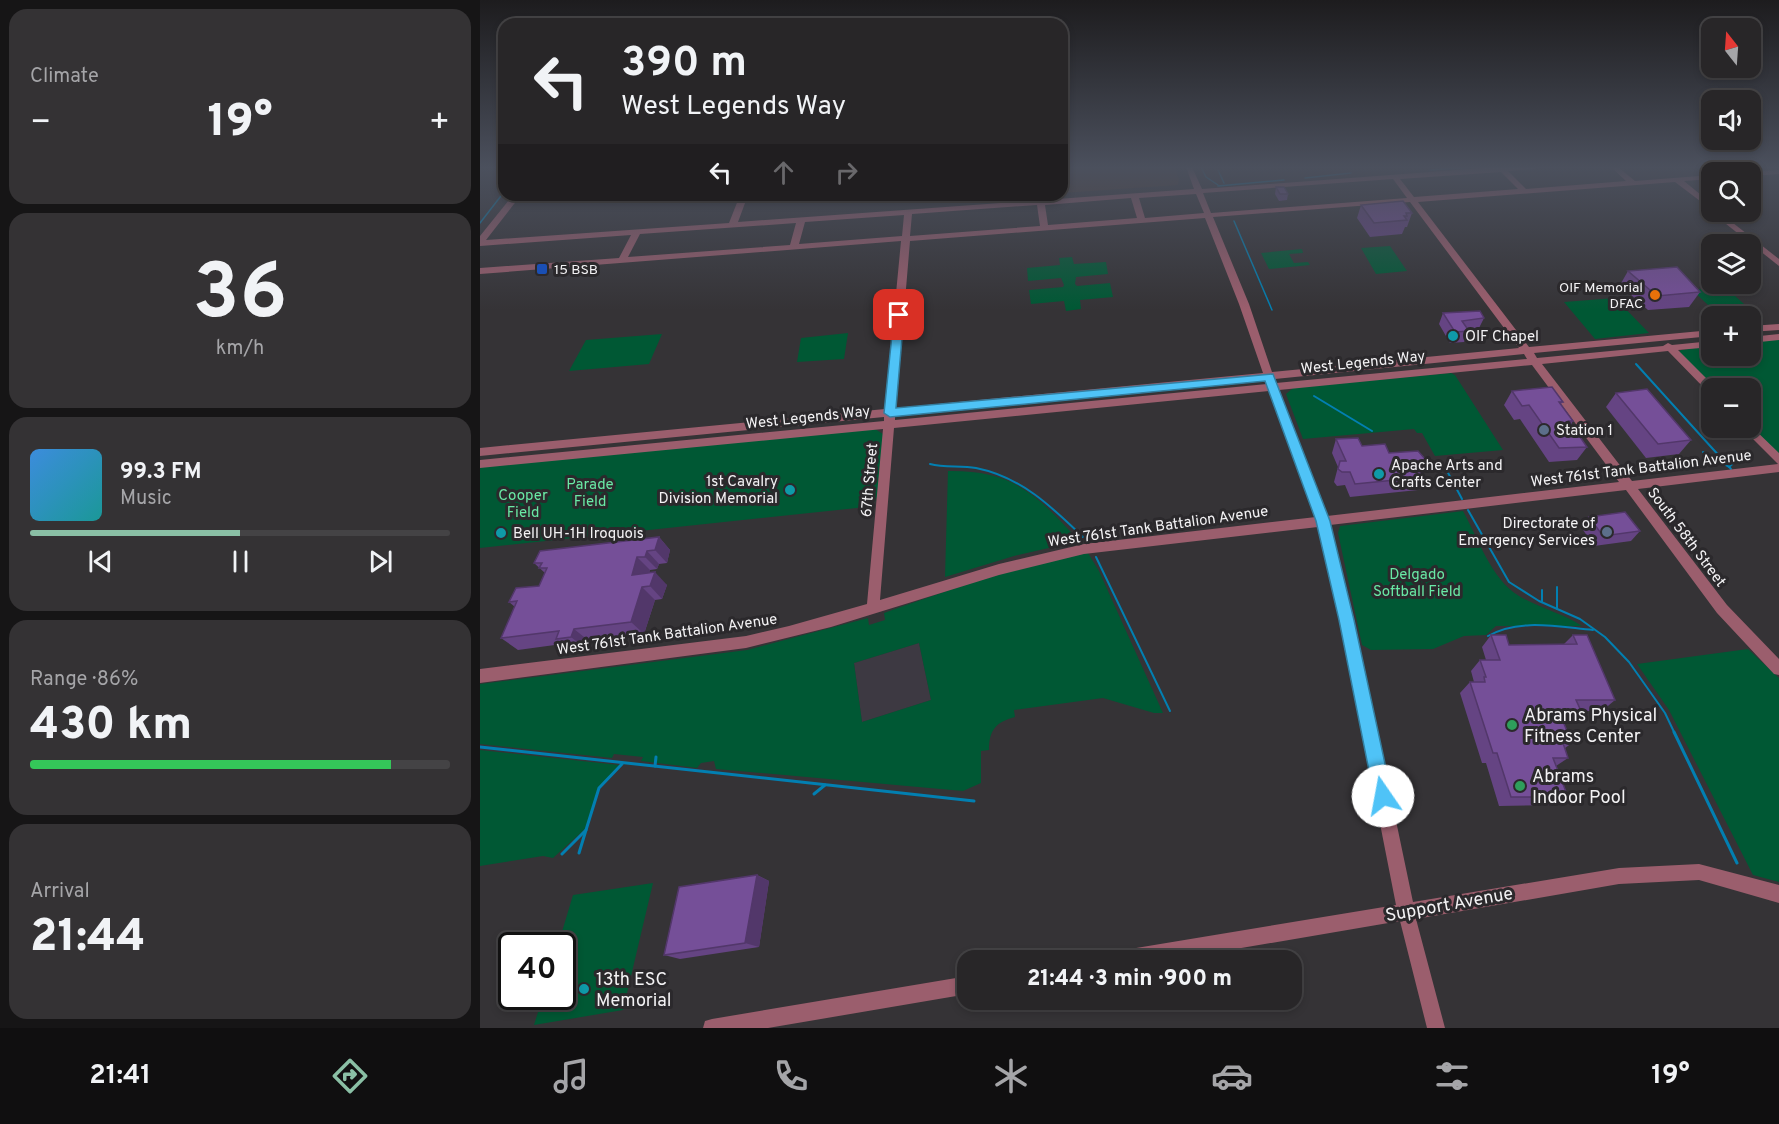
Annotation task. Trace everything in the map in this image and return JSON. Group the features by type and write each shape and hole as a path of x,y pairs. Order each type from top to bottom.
{"street":[{"path":"480,243 502,215"},
{"path":"733,224 736,215"},
{"path":"480,243 868,215"},
{"name":"67th Street","path":"874,608 908,215"},
{"path":"1042,215 1044,228"},
{"path":"1140,215 1142,220"},
{"path":"480,271 1209,215 1323,521 1347,620 1406,912 1436,1028"},
{"name":"South 58th Street","path":"1424,215 1722,609 1779,669"},
{"path":"794,247 801,220"},
{"path":"1728,222 1779,263"},
{"path":"621,260 637,232"},
{"path":"1761,328 1779,327"},
{"name":"West Legends Way","path":"480,452 890,418 1530,356 1701,334"},
{"path":"1761,339 1779,337"},
{"path":"1661,338 1701,379"},
{"name":"West Legends Way","path":"1530,356 1701,345"},
{"name":"West Legends Way","path":"480,464 890,418"},
{"path":"1757,438 1779,460"},
{"name":"West 761st Tank Battalion Avenue","path":"480,676 746,642 804,629 1062,553 1149,540 1779,468"},
{"name":"Support Avenue","path":"1178,950 1619,876 1699,872 1779,894"},
{"path":"712,1028 789,1021 957,987"}],"shaded area":[{"path":"919,643 931,700 862,722 854,663"}],"green space":[{"path":"1390,246 1407,271 1376,274 1361,248"},
{"path":"1302,249 1303,253 1289,254 1294,263 1308,262 1310,265 1269,269 1261,253"},
{"path":"1072,257 1074,264 1106,262 1108,274 1076,277 1075,284 1077,286 1110,283 1113,297 1080,300 1081,309 1066,311 1064,301 1031,304 1029,290 1063,287 1064,285 1061,278 1028,281 1027,268 1060,265 1059,258"},
{"path":"1701,289 1701,294 1733,294 1746,306 1709,306 1692,290"},
{"path":"1615,298 1649,333 1595,339 1564,302"},
{"path":"848,333 844,359 797,362 801,338"},
{"path":"662,334 649,364 569,371 586,340"},
{"path":"1779,339 1779,454 1761,437 1761,378 1704,378 1679,352 1701,347 1701,366 1761,366 1761,341"},
{"path":"1451,373 1455,375 1503,450 1435,456 1422,433 1417,433 1414,429 1303,439 1286,394 1293,388"},
{"name":"Cooper Field","path":"875,429 883,434 877,497 866,507 480,548 480,467"},
{"path":"948,471 990,475 1022,488 1050,511 1079,541 1014,556 945,577"},
{"name":"Delgado Softball Field","path":"1463,511 1493,569 1509,589 1582,626 1496,626 1486,635 1464,636 1433,649 1371,650 1362,645 1338,533 1340,526"},
{"path":"1088,553 1099,571 1163,713 1154,713 1103,698 1014,710 1015,717 998,724 992,732 989,750 981,751 981,783 963,791 716,769 714,761 701,763 697,768 641,761 643,757 614,754 612,758 480,744 480,684 747,650 868,618 869,625 885,620 884,613 934,595 1010,571","holes":["919,643 931,700 862,722 854,663"]},
{"path":"1748,649 1779,678 1779,882 1753,875 1669,710 1637,664"},
{"path":"480,750 619,765 598,788 585,829 553,858 543,856 480,866"},
{"path":"653,883 623,1010 534,1025 539,1010 576,1010 576,932 562,932 573,895"}],"building":[{"path":"1368,215 1407,216 1404,216 1407,220 1374,223"},
{"path":"1677,267 1700,292 1657,296 1628,271"},
{"path":"1480,311 1484,318 1462,321 1469,331 1455,332 1443,313"},
{"path":"1552,387 1563,402 1559,402 1573,421 1569,421 1587,447 1559,448 1529,405 1522,406 1512,391"},
{"path":"1647,389 1691,440 1658,444 1616,393"},
{"path":"1358,438 1362,446 1385,444 1389,453 1418,451 1426,460 1418,464 1425,477 1355,484 1350,472 1342,472 1338,469 1340,461 1346,461 1336,439"},
{"path":"1625,512 1640,531 1603,536 1589,517"},
{"path":"659,537 655,550 647,551 645,557 637,557 632,575 655,572 650,586 642,587 631,622 574,629 571,637 556,639 559,631 501,638 517,601 509,602 516,588 539,586 547,568 539,568 542,563 534,563 540,551"},
{"name":"Abrams Physical Fitness Center","path":"1491,635 1506,635 1509,645 1577,644 1573,635 1587,635 1615,700 1576,700 1581,711 1565,711 1568,719 1562,719 1572,743 1563,743 1568,758 1553,758 1568,797 1511,797 1497,753 1493,753 1470,682 1485,682 1484,677 1486,677 1480,660 1500,660"},
{"path":"757,875 745,943 664,955 679,887"}],"waterway":[{"path":"480,223 486,215"},
{"path":"1234,221 1272,310"},
{"path":"1636,364 1729,467"},
{"path":"1314,396 1372,431"},
{"path":"1703,452 1729,467"},
{"path":"1729,467 1738,459"},
{"path":"930,464 976,468 1007,478 1047,504 1083,537"},
{"path":"1446,469 1462,499"},
{"path":"1468,510 1509,582 1539,601 1557,609"},
{"path":"1096,557 1170,711"},
{"path":"1557,587 1557,609"},
{"path":"1542,590 1542,602"},
{"path":"1557,609 1580,619 1605,637 1629,662 1665,713 1675,734"},
{"path":"1488,636 1500,630 1526,625 1593,630"},
{"path":"1674,732 1737,863"},
{"path":"480,747 974,801"},
{"path":"655,766 656,757"},
{"path":"586,830 599,788 622,764"},
{"path":"814,794 825,785"},
{"path":"562,854 586,830"},
{"path":"579,853 586,830"}],"place":[{"name":"15 BSB","path":"542,269"},
{"name":"OIF Memorial DFAC","path":"1655,295"},
{"name":"OIF Chapel","path":"1453,336"},
{"name":"Station 1","path":"1544,430"},
{"name":"Apache Arts and Crafts Center","path":"1379,474"},
{"name":"1st Cavalry Division Memorial","path":"790,490"},
{"name":"Directorate of Emergency Services","path":"1607,532"},
{"name":"Bell UH-1H Iroquois","path":"501,533"},
{"name":"Abrams Physical Fitness Center","path":"1512,725"},
{"name":"Abrams Indoor Pool","path":"1520,786"},
{"name":"13th ESC Memorial","path":"584,989"}],"route":[{"path":"899,315 890,413 1269,376 1323,521 1347,620 1383,796"}],"park label":[{"name":"Parade Field","path":"590,492"}]}
